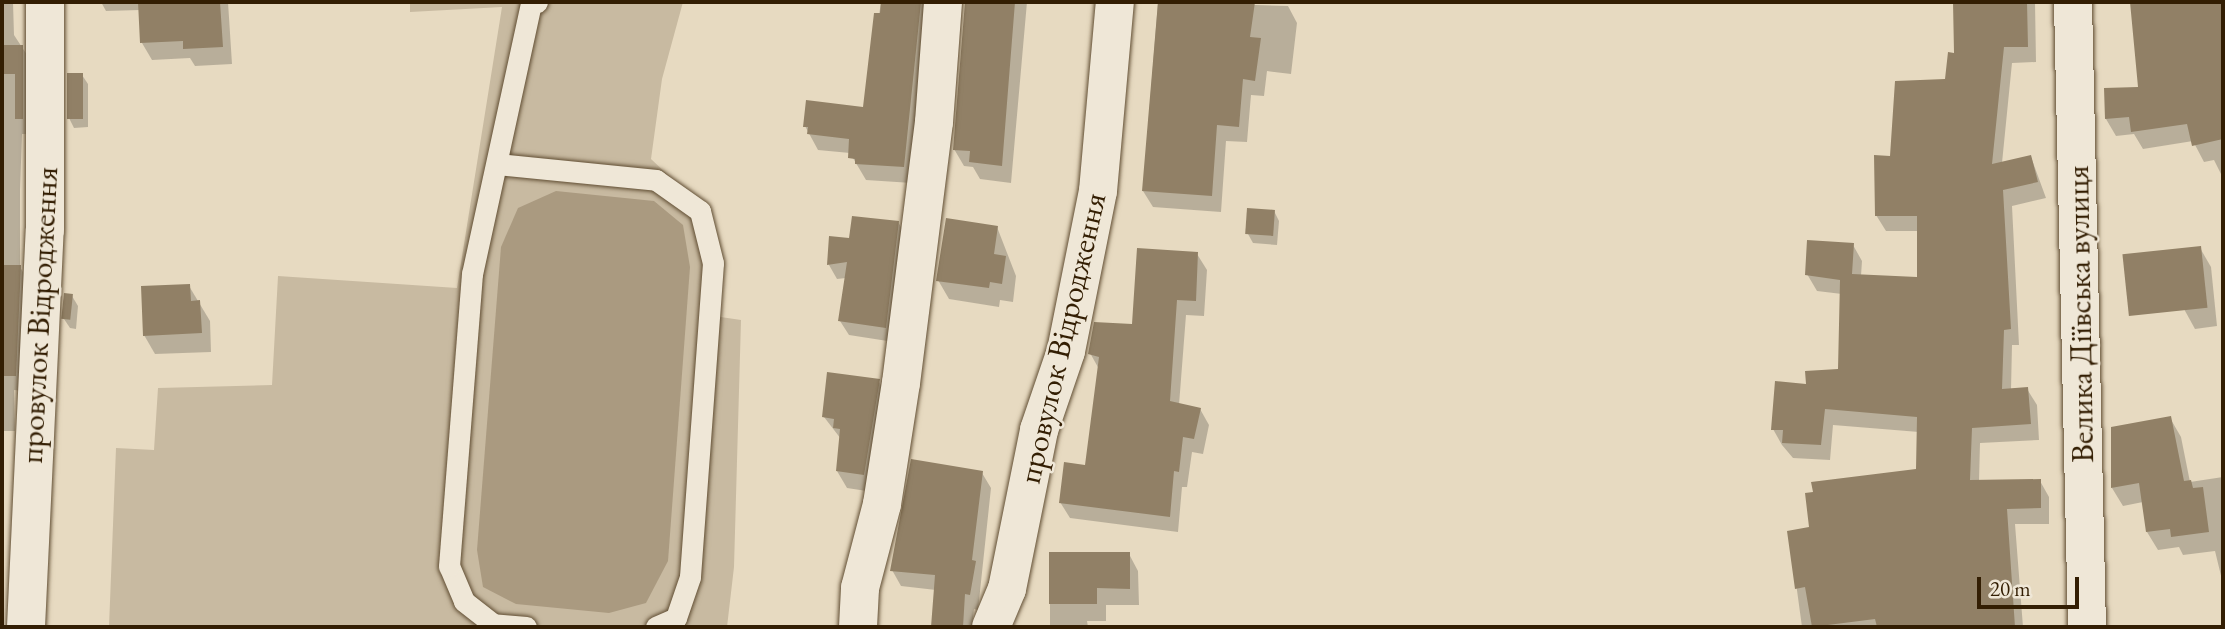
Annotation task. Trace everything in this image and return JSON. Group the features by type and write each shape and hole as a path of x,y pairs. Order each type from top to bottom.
{"street":[{"name":"провулок Відродження","path":"26,627 46,230 45,2"},
{"path":"858,627 860,588 883,504 905,358 934,122 943,2"},
{"name":"провулок Відродження","path":"991,627 1007,589 1039,429 1066,351 1098,191 1115,2"},
{"name":"Велика Діївська вулиця","path":"2073,2 2087,627"}],"lane":[{"path":"526,627 493,624 464,601 449,566 472,274 531,3 537,2"},
{"path":"497,164 656,180 700,211 713,263 690,577 676,618 656,627"}],"shaded area":[{"path":"410,2 683,2 662,79 651,159 706,211 714,316 741,320 734,567 727,627 109,627 116,448 154,450 158,388 272,385 278,276 457,288 502,7 410,12"},
{"path":"556,191 654,201 683,225 690,267 668,561 646,603 609,613 516,604 483,587 477,550 501,247 518,208"}],"building":[{"path":"138,2 220,2 223,47 183,49 183,41 140,43"},
{"path":"881,2 921,2 904,167 855,164 855,159 848,158 849,139 807,134 808,127 803,127 806,100 863,107 874,13 880,13"},
{"path":"965,2 1015,2 1002,166 969,162 970,151 953,150"},
{"path":"1158,2 1255,2 1250,37 1261,38 1255,81 1243,79 1239,127 1217,125 1212,196 1142,191"},
{"path":"1953,2 2027,2 2028,47 2004,47 1992,164 2031,155 2038,182 2003,190 2011,329 2004,330 2002,389 2028,387 2031,424 1972,428 1970,480 2041,479 2041,508 2007,509 2015,627 1877,627 1875,619 1812,627 1805,587 1795,589 1787,531 1809,527 1805,493 1813,492 1811,482 1916,469 1917,417 1825,409 1821,445 1782,443 1783,430 1771,430 1775,381 1806,384 1805,371 1838,369 1840,280 1805,275 1807,240 1854,243 1852,274 1917,277 1917,216 1875,216 1874,155 1890,156 1895,81 1945,79 1948,52 1954,53"},
{"path":"2130,2 2223,2 2223,139 2192,146 2187,124 2131,132 2129,117 2105,119 2104,88 2138,87"},
{"path":"2,45 23,45 23,74 2,74"},
{"path":"67,73 83,73 83,119 67,119"},
{"path":"15,74 23,74 23,119 15,119"},
{"path":"1247,208 1275,210 1273,236 1245,234"},
{"path":"852,216 899,221 886,328 838,321 847,262 827,265 829,236 849,238"},
{"path":"946,218 998,226 994,254 1006,256 1002,284 990,282 989,288 936,281"},
{"path":"2201,246 2207,308 2129,316 2122,254"},
{"path":"1137,248 1198,252 1196,301 1177,300 1170,401 1201,408 1194,439 1183,437 1179,472 1174,471 1170,517 1059,503 1064,462 1085,465 1099,357 1088,354 1094,322 1132,324"},
{"path":"2,265 21,265 16,376 2,376"},
{"path":"190,284 191,301 200,300 202,333 143,336 141,286"},
{"path":"64,293 73,294 70,320 61,319"},
{"path":"827,372 880,379 864,475 836,471 840,429 833,428 834,419 822,417"},
{"path":"2171,416 2184,481 2191,480 2193,488 2203,487 2209,532 2171,537 2170,529 2146,532 2139,483 2111,488 2111,427"},
{"path":"911,459 983,471 972,560 976,561 970,595 965,594 963,627 931,627 935,575 890,571"},
{"path":"1049,552 1130,552 1130,589 1097,588 1097,604 1049,604"}]}
